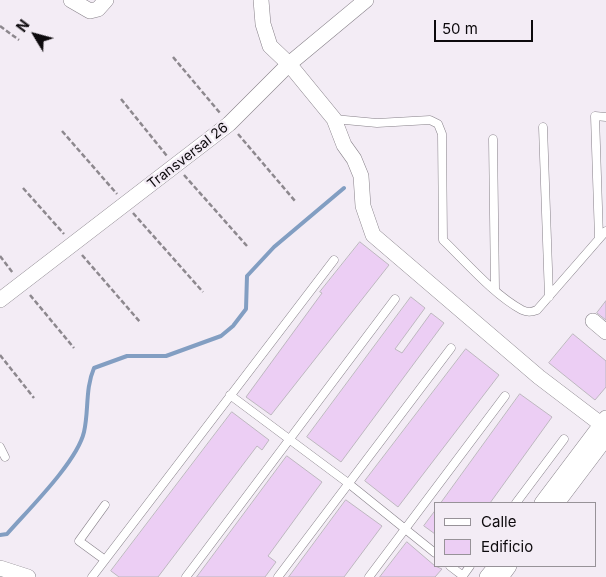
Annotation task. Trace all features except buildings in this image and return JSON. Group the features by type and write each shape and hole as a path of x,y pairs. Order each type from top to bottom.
{"street":[{"path":"71,0 90,10 98,10 106,0"},
{"path":"261,0 263,24 270,46 289,64 334,119 360,176 363,206 374,235 539,377 605,427"},
{"name":"Transversal 26","path":"0,300 22,285 229,124 289,64 366,0"},
{"path":"593,322 606,332"},
{"path":"543,502 605,427"},
{"path":"558,502 605,427"},
{"path":"487,577 495,567"},
{"path":"500,577 508,567"},
{"path":"0,568 28,577"}],"lane":[{"path":"599,238 595,116 606,117"},
{"path":"334,119 377,123 430,120 438,124 442,134 443,240 495,289 523,310 530,312 537,310 606,231"},
{"path":"543,127 549,297"},
{"path":"493,139 495,289"},
{"path":"92,577 334,260"},
{"path":"186,577 396,299"},
{"path":"278,577 451,348"},
{"path":"230,395 348,483 434,552"},
{"path":"369,577 505,396"},
{"path":"517,502 564,439"},
{"path":"0,448 6,457"},
{"path":"105,505 79,541 105,560"},
{"path":"451,567 462,576"}],"path":[{"path":"0,26 19,40"},
{"path":"0,256 74,348"},
{"path":"0,355 34,398"}],"waterway":[{"path":"0,535 7,534 39,499 62,471 80,444 84,432 89,384 94,368 127,356 166,356 221,336 233,326 246,309 247,276 274,247 344,188"}]}
